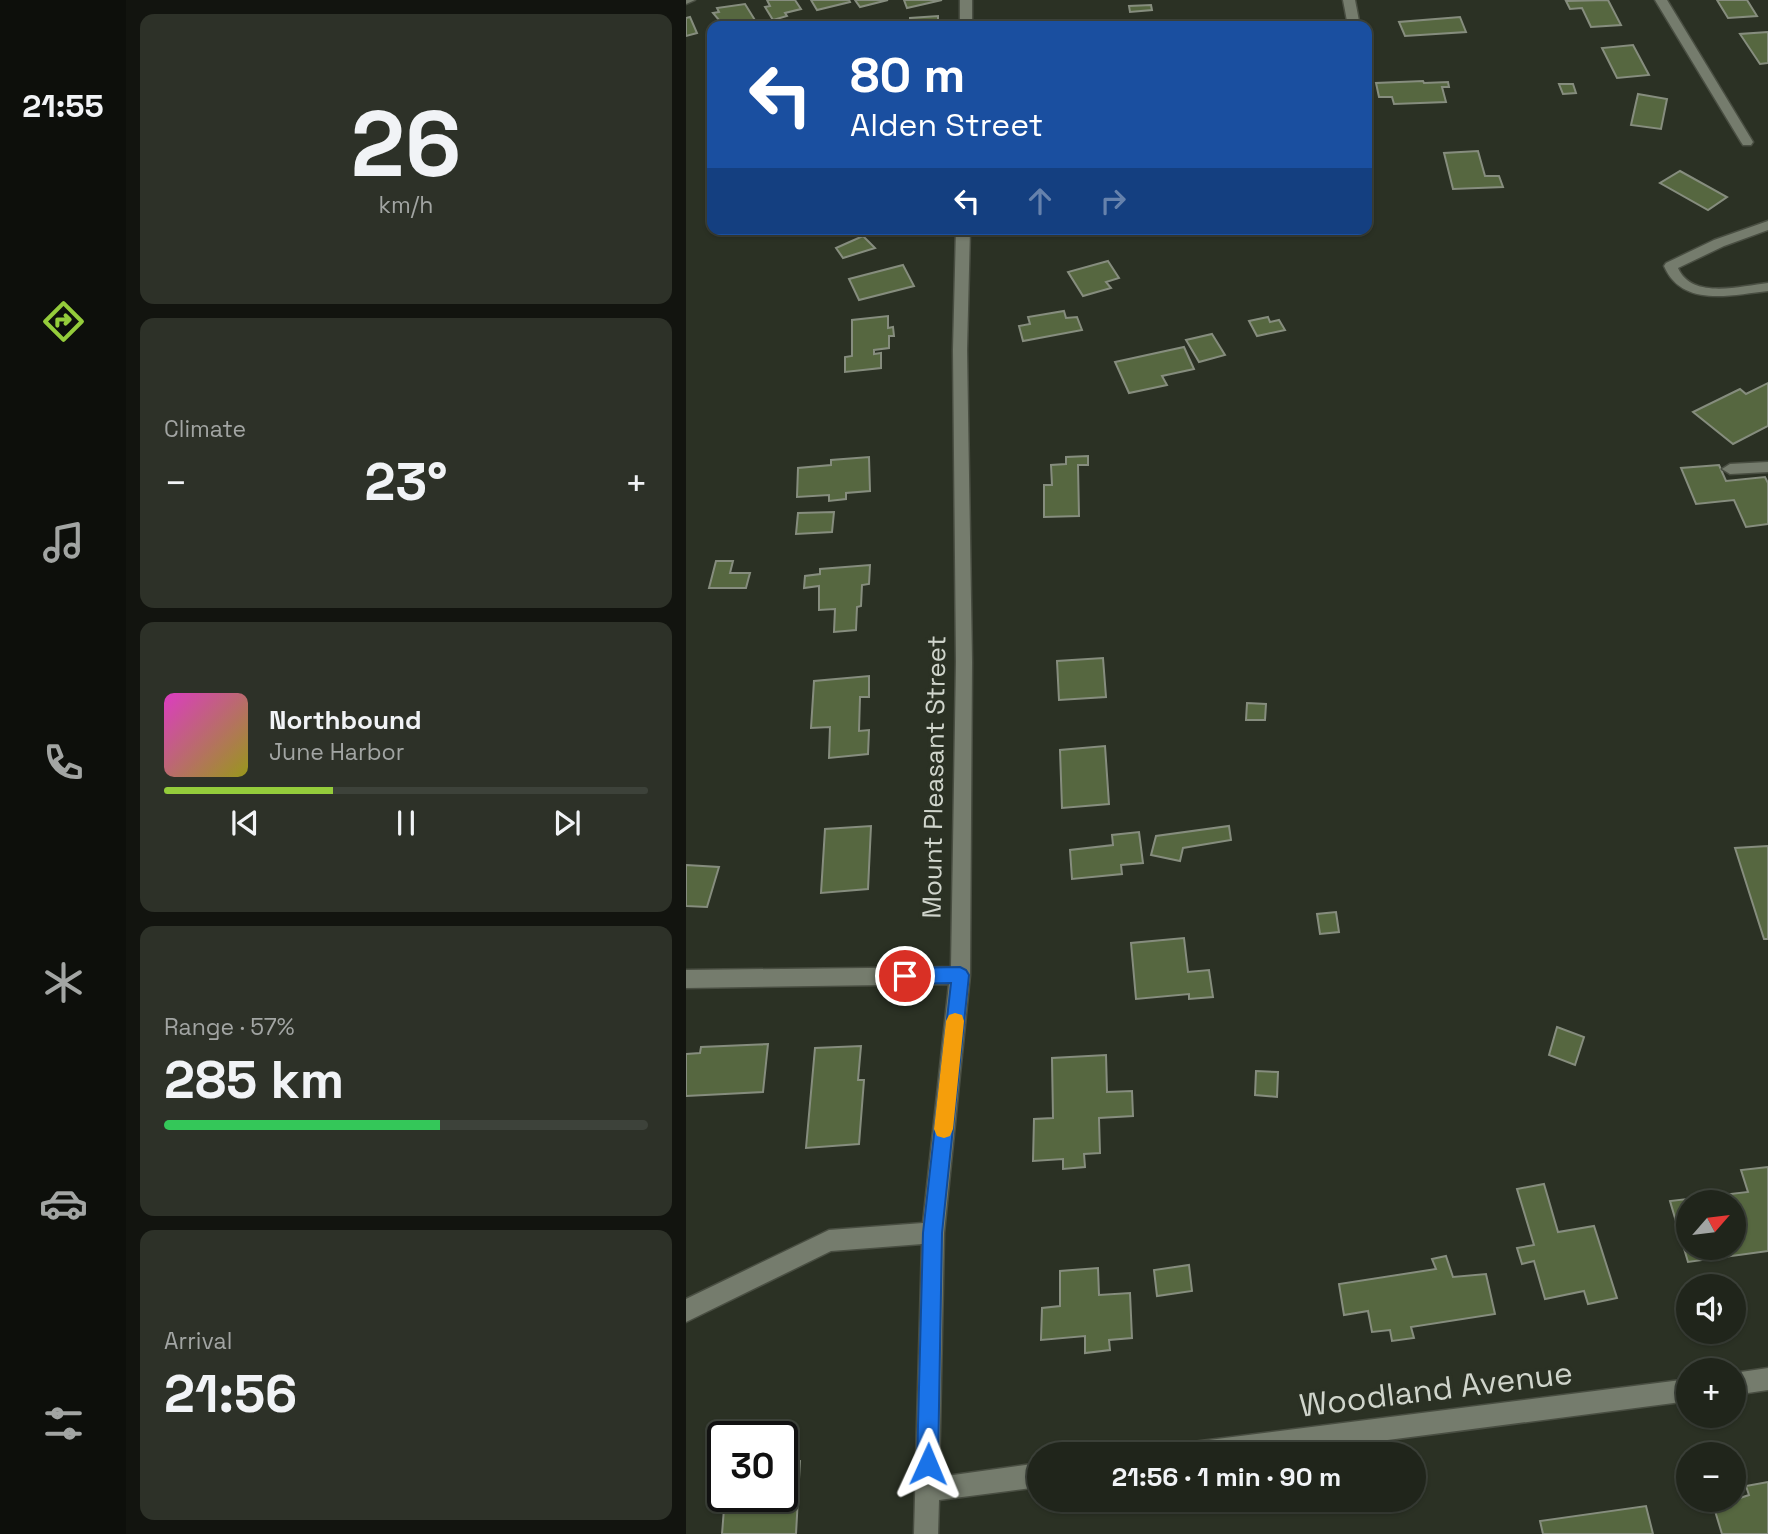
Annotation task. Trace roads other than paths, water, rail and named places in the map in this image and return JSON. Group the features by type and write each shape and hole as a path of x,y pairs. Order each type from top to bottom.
{"street":[{"path":"966,0 966,21"},
{"path":"1349,0 1353,21"},
{"path":"1661,0 1747,142"},
{"path":"1768,225 1718,243 1671,266 1677,280 1691,288 1714,292 1768,287"},
{"name":"Mount Pleasant Street","path":"926,1534 933,1233 960,975 964,649 960,351 963,235"},
{"path":"1730,469 1768,467"},
{"path":"686,979 960,975"},
{"path":"686,1311 829,1241 933,1233"},
{"path":"1746,1382 1768,1379"},
{"name":"Woodland Avenue","path":"1286,1442 1676,1392"},
{"path":"927,1490 1027,1477"}]}
